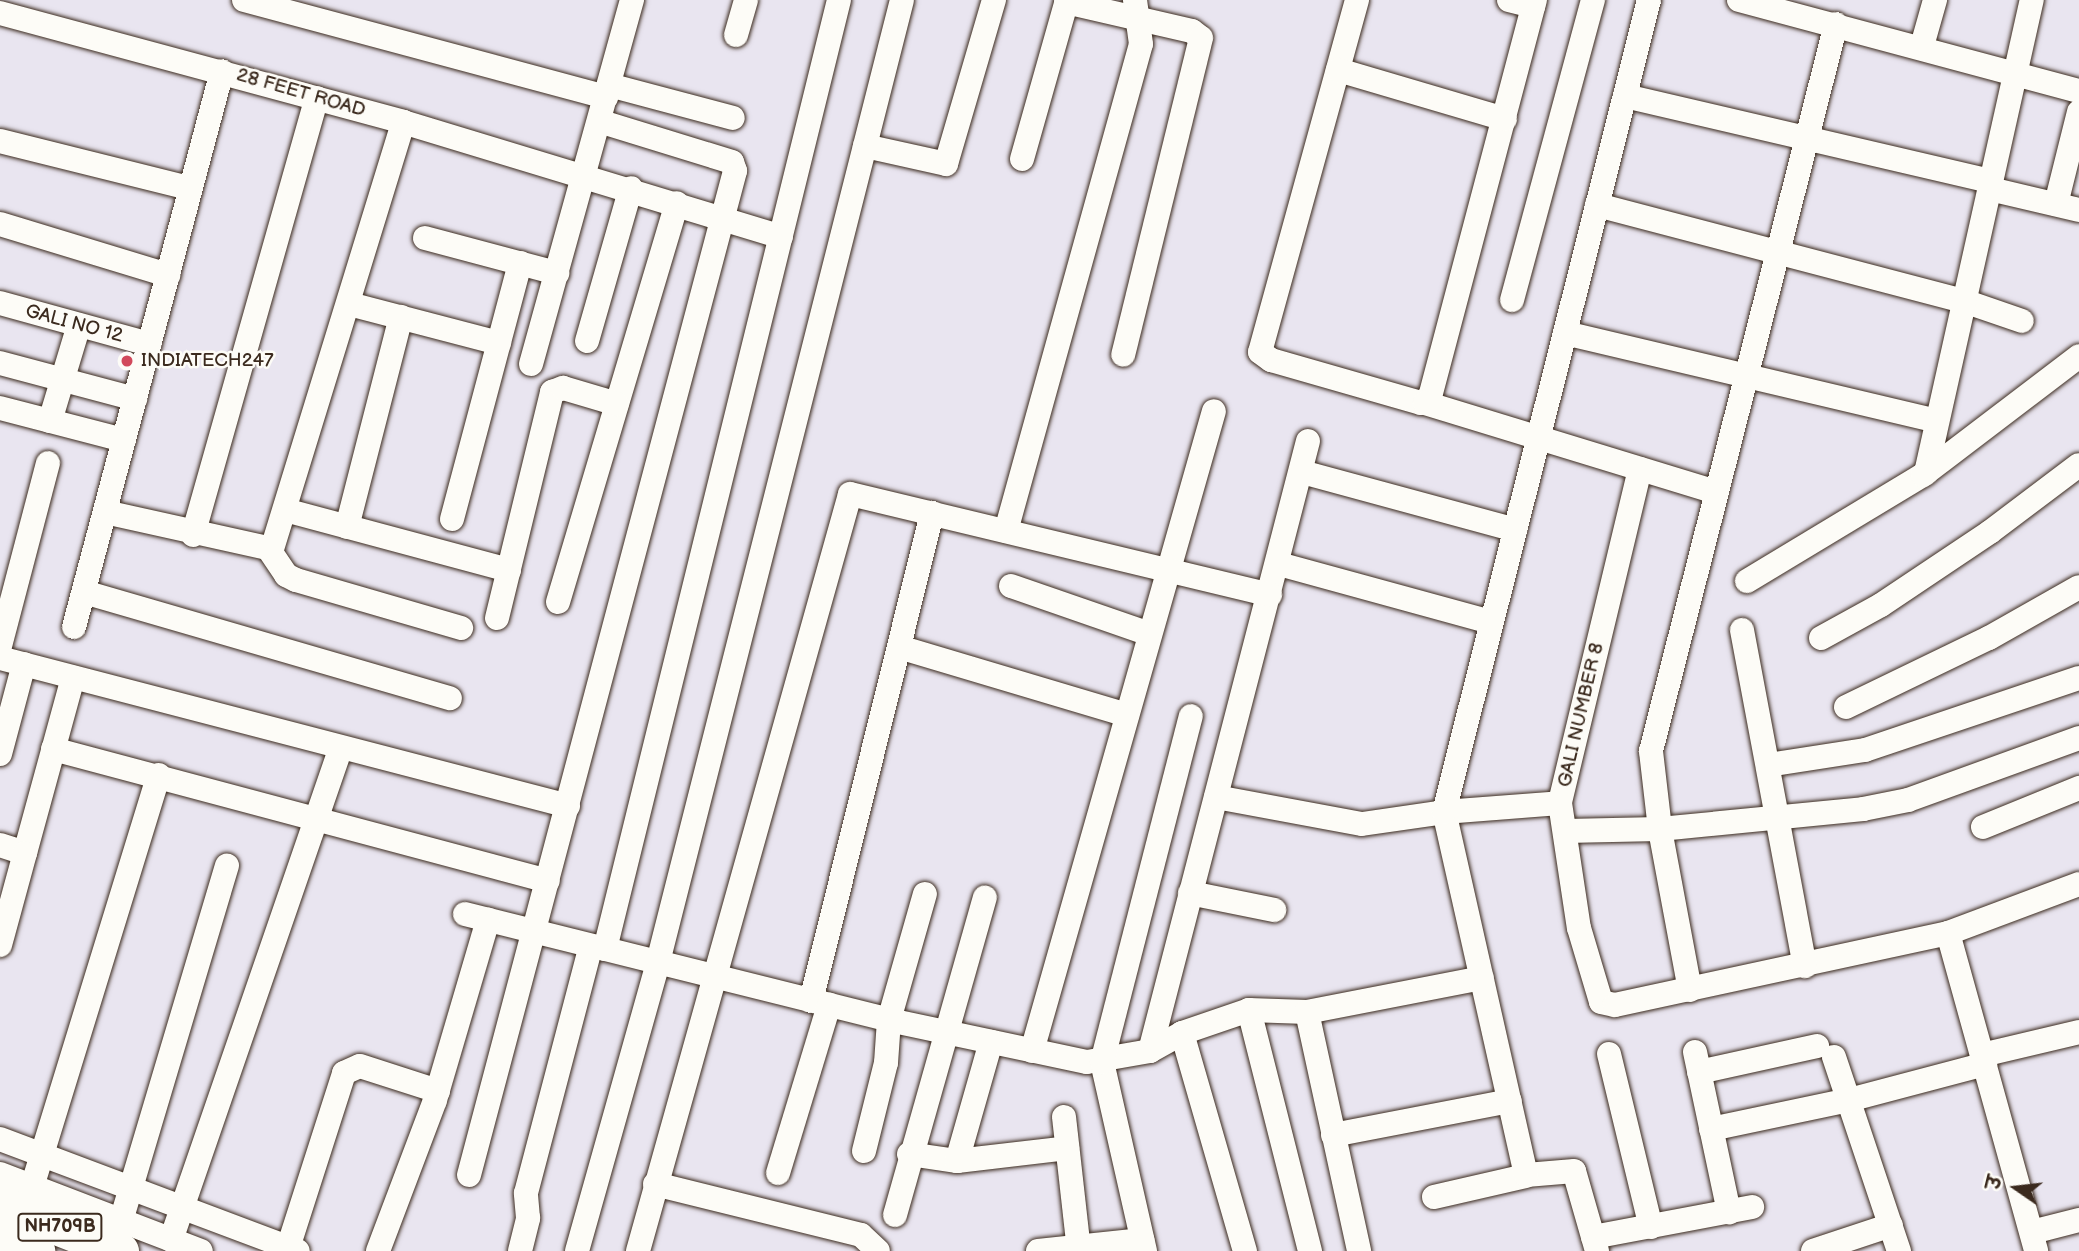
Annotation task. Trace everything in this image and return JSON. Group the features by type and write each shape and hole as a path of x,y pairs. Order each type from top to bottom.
{"highway":[{"name":"NH709B","path":"0,1204 127,1212"},
{"name":"NH709B","path":"0,1237 36,1251"}],"street":[{"path":"244,0 608,91 733,118"},
{"path":"531,364 632,0"},
{"path":"736,34 746,0"},
{"path":"520,1251 528,1217 526,1193 598,948 839,0"},
{"path":"577,1251 658,962 902,0"},
{"path":"865,146 946,164 993,0"},
{"path":"1357,0 1260,352 1271,360 1425,403 1717,492"},
{"path":"1425,403 1505,119 1534,3 1509,0"},
{"path":"1512,300 1593,0"},
{"path":"1526,1176 1444,812 1649,0"},
{"path":"1739,0 1922,46 2079,91"},
{"path":"1922,46 1935,0"},
{"path":"1926,473 2032,0"},
{"path":"1022,159 1066,1 1137,8 1198,33 1201,45 1123,355"},
{"path":"1006,531 1141,44 1137,8"},
{"name":"28 FEET ROAD","path":"12,15 222,71 584,174 780,237"},
{"path":"1836,24 1651,751 1660,829 1690,990 1948,933 2079,884"},
{"path":"1338,70 1505,119"},
{"path":"74,627 222,71"},
{"path":"1625,96 1807,138 2068,207 2079,112"},
{"path":"193,535 317,98"},
{"path":"469,1175 735,171 732,162 599,121"},
{"path":"270,551 349,304 403,122"},
{"path":"0,141 189,188"},
{"path":"587,341 631,188"},
{"path":"558,602 677,203"},
{"path":"1597,205 1964,301 2022,321"},
{"path":"0,224 168,275"},
{"path":"425,237 557,273"},
{"path":"452,519 520,263"},
{"name":"GALI NO 12","path":"0,303 149,344"},
{"path":"349,304 499,343"},
{"path":"347,527 401,317"},
{"path":"50,421 60,379 79,325"},
{"path":"1565,333 1937,421"},
{"path":"1747,581 1926,473 2079,356"},
{"path":"0,363 135,399"},
{"path":"497,618 552,392 563,388 617,404"},
{"path":"0,408 124,440"},
{"path":"1031,1051 1214,411"},
{"path":"1150,1051 1279,564 1308,441"},
{"path":"0,646 48,463"},
{"path":"1821,638 1881,606 1990,533 2079,465"},
{"name":"GALI NUMBER 8","path":"1640,469 1560,803 1579,928 1595,995 1601,1002 1615,1005 1690,990"},
{"path":"1302,472 1515,530"},
{"path":"638,1251 850,494 1270,595"},
{"path":"285,510 509,570"},
{"path":"105,512 193,535 270,551 286,575 296,580 461,628"},
{"path":"778,1173 820,1003 899,647 932,513"},
{"path":"1279,564 1492,622"},
{"path":"1012,586 1150,634"},
{"path":"1846,707 1989,638 2079,587"},
{"path":"84,592 450,698"},
{"path":"1742,630 1805,966"},
{"path":"899,647 1127,715"},
{"path":"0,658 568,806"},
{"path":"0,754 24,664"},
{"path":"0,945 74,677"},
{"path":"1768,765 1865,750 2079,678"},
{"path":"1038,1251 1143,1246 1102,1062 1191,716"},
{"path":"1565,831 1660,829 1778,819 1908,800 2079,738"},
{"path":"177,1220 341,747"},
{"path":"53,749 159,775 548,881"},
{"path":"39,1168 159,775"},
{"path":"1983,827 2079,789"},
{"path":"1216,796 1362,824 1444,812 1560,803"},
{"path":"0,845 25,853"},
{"path":"127,1212 227,865"},
{"path":"1190,893 1274,910"},
{"path":"864,1151 886,1063 889,1020 925,894"},
{"path":"895,1215 909,1154 985,898"},
{"path":"379,1251 438,1091 477,917 889,1020 1031,1051 1102,1062 1150,1051 1182,1033 1249,1010 1307,1012 1482,978"},
{"path":"1948,933 2034,1241 2079,1220"},
{"path":"1249,1010 1310,1251"},
{"path":"1307,1012 1359,1251"},
{"path":"1711,1129 1849,1100 2079,1032"},
{"path":"1182,1033 1245,1251"},
{"path":"957,1161 992,1042"},
{"path":"1434,1197 1526,1176 1574,1171 1595,1244 1651,1227 1740,1210 1711,1129 1697,1062 1826,1052 1849,1100 1899,1251"},
{"path":"1609,1054 1651,1227"},
{"path":"0,1174 39,1168 127,1212 177,1220 291,1250 344,1073 360,1066 438,1091"},
{"path":"1333,1135 1510,1101"},
{"path":"1063,1117 1079,1248"},
{"path":"0,1139 39,1168 127,1212 177,1220 201,1251"},
{"path":"909,1154 957,1161 1067,1149"},
{"path":"655,1184 861,1235 878,1251"},
{"path":"1813,1251 1891,1226"}],"place":[{"name":"INDIATECH247","path":"127,361"}]}
